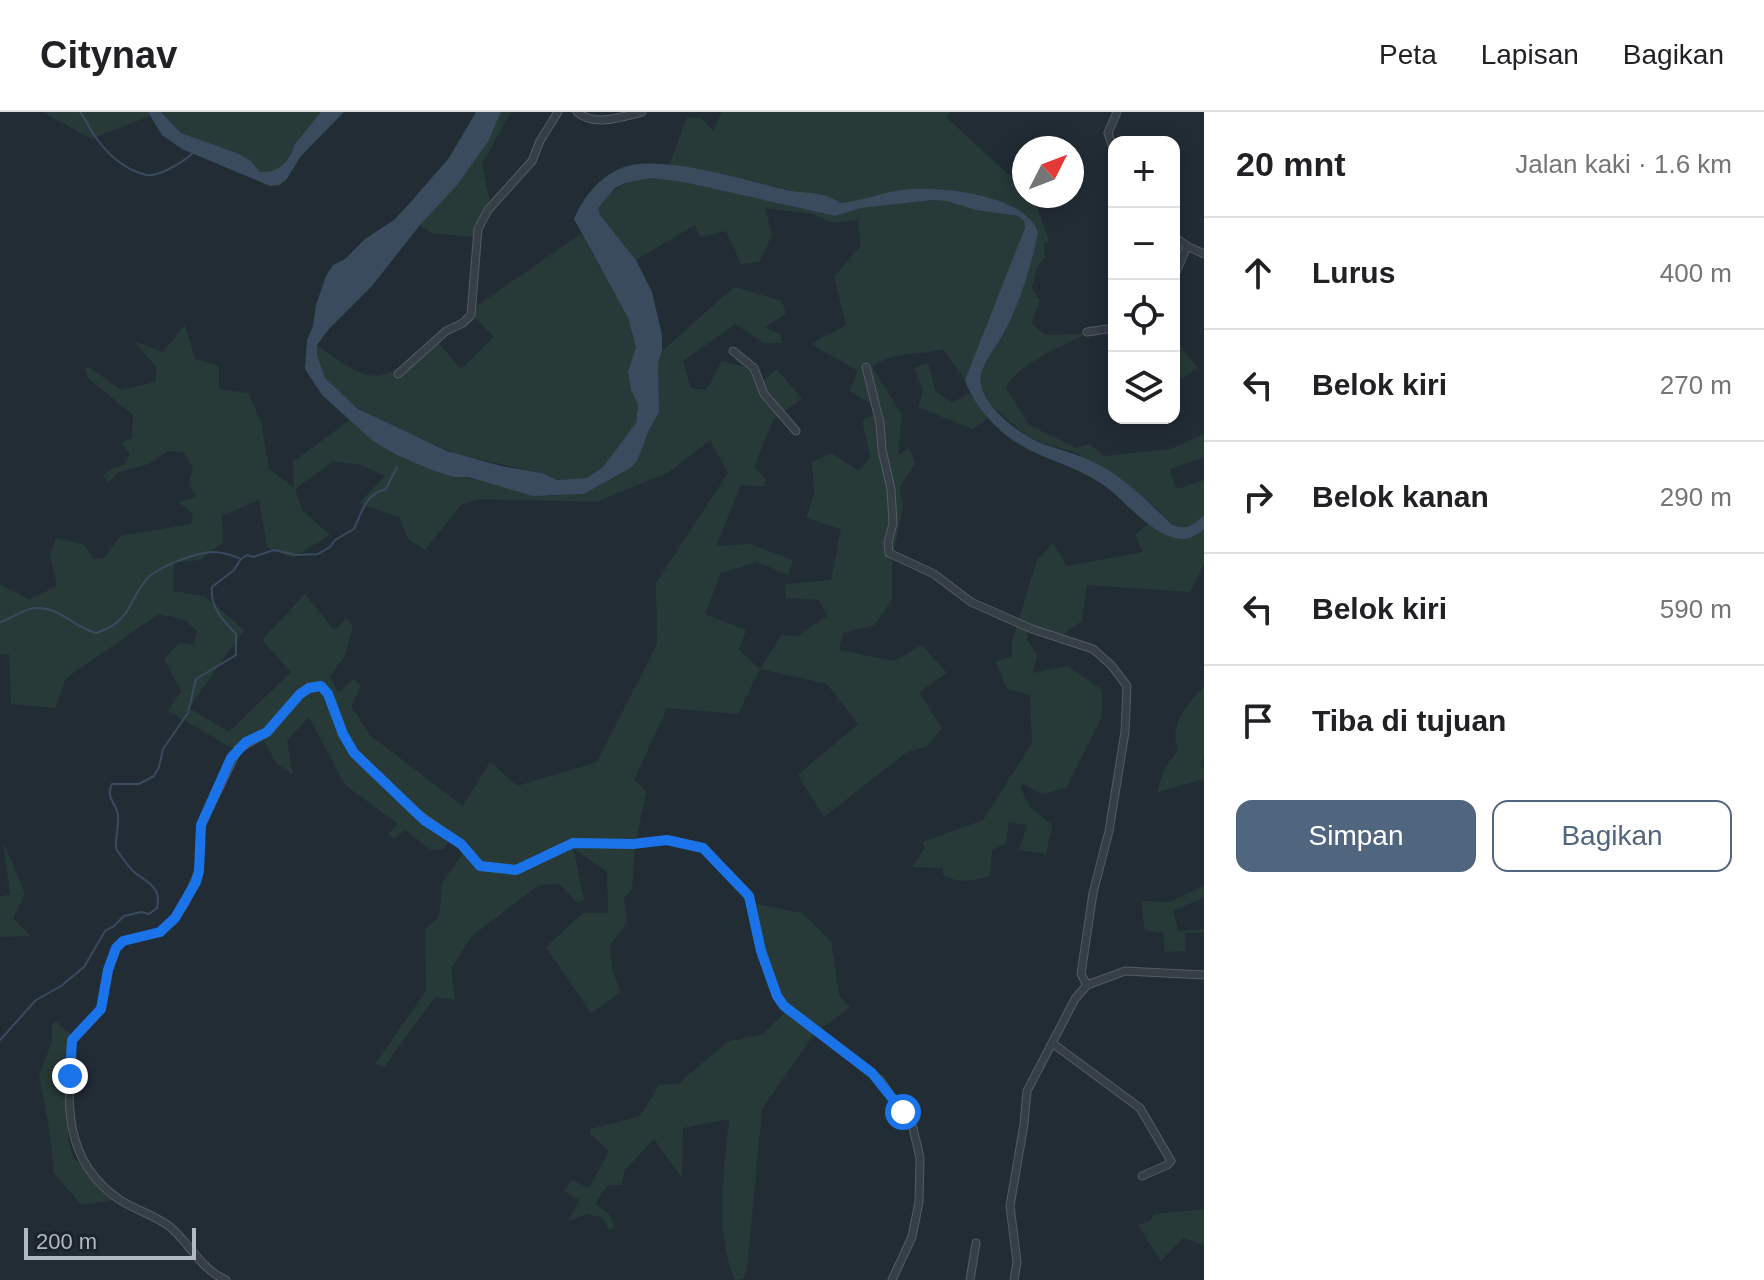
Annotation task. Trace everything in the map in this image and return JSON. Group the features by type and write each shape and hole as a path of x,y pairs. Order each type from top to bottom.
{"street":[{"path":"398,374 446,331 463,323 471,315 478,229 488,210 532,161 558,112"},
{"path":"577,112 596,121 642,112"},
{"path":"1109,136 1117,112"},
{"path":"1180,241 1204,254"},
{"path":"1180,263 1187,246"},
{"path":"1087,332 1108,329"},
{"path":"733,351 754,368 764,394 796,431"},
{"path":"866,367 879,416 882,450 891,489 893,518 887,548 889,553 934,574 971,602 1032,629 1093,649 1111,665 1127,686 1125,732 1115,795 1093,893 1081,974 1087,985"},
{"path":"226,1280 204,1267 174,1231 118,1199 84,1165 74,1142 71,1123 72,1040 101,1009 108,970 116,948 123,941 160,932 175,918 186,901 199,871 201,825 238,749 267,732 300,694 309,688 321,686 328,694 343,734 354,753 424,820 461,844 480,866 516,870 573,843 633,844 667,840 703,848 721,865 749,896 761,951 777,996 784,1006 880,1080 913,1128 920,1158 919,1202 912,1237 892,1280"},
{"path":"1014,1280 1017,1262 1010,1206 1027,1091 1075,999 1087,985 1125,971 1204,975"},
{"path":"1052,1043 1144,1113 1171,1161 1142,1176"},
{"path":"970,1280 976,1243"}],"green space":[{"path":"43,112 148,112 150,116 91,139"},
{"path":"161,112 321,112 282,165 272,171 260,172 250,160 237,153 181,133"},
{"path":"501,112 511,112 482,164 491,206 473,237 431,233 420,225 476,158"},
{"path":"722,112 951,112 946,117 1012,178 1012,208 1037,208 1049,241 1044,243 1045,258 1037,267 1032,288 1040,301 1031,323 1045,335 1086,334 1030,364 1006,388 1029,425 1076,448 1090,444 1104,456 1171,449 1204,434 1204,457 1169,470 1177,489 1204,480 1204,515 1189,528 1171,524 1157,509 1106,469 1074,452 1026,435 991,406 980,380 982,370 1005,332 1028,275 1038,233 1029,217 991,199 947,191 901,190 875,198 840,203 821,194 806,194 669,166 687,117 701,118 713,131"},
{"path":"641,179 683,182 835,216 861,208 934,200 1018,216 1024,221 1026,229 1022,243 965,380 943,349 889,358 872,367 902,415 898,455 909,448 915,463 900,487 903,506 892,562 892,599 875,625 843,633 839,650 894,661 922,645 947,673 919,692 942,728 926,747 907,752 824,817 798,775 858,724 827,684 760,669 781,635 797,636 827,616 819,600 786,598 785,584 831,580 841,529 806,518 814,494 812,462 831,453 859,471 870,457 862,420 877,414 875,406 850,391 858,371 811,344 846,325 834,277 861,245 858,220 833,223 813,214 765,208 772,235 759,262 741,264 726,231 700,237 695,225 636,260 600,215 598,208 614,191"},
{"path":"581,234 628,318 636,347 628,372 638,405 636,423 627,437 603,467 587,478 557,480 542,473 459,455 388,425 358,408 325,378 317,345 352,369 378,376 402,366 435,339 461,369 494,337 469,311"},
{"path":"734,287 782,301 786,314 764,327 780,334 782,343 764,343 735,324 683,361 691,388 706,390 722,361 753,369 759,384 777,369 802,399 774,418 754,467 766,479 764,487 741,485 716,546 750,544 793,560 788,575 757,562 721,573 705,614 746,630 739,650 760,669 738,714 667,708 634,780 646,791 635,847 632,889 624,898 627,922 610,945 612,970 621,992 591,1013 546,947 583,913 608,913 607,872 573,848 584,900 577,903 560,884 539,885 472,936 451,969 455,1000 435,997 384,1067 375,1064 426,991 425,930 439,917 442,883 464,852 450,841 443,850 430,849 405,830 394,839 388,834 398,824 345,785 309,717 287,740 293,775 277,764 264,741 237,751 168,711 181,691 164,659 180,643 193,645 197,631 185,620 159,614 66,678 55,708 11,704 9,654 0,655 0,584 29,600 57,586 50,555 56,538 85,545 93,559 104,558 120,536 191,524 193,514 179,502 196,497 189,484 193,468 184,452 168,451 149,464 119,472 109,482 103,476 125,464 130,453 121,443 132,438 133,415 88,378 85,369 89,367 121,390 155,382 157,368 134,341 163,352 185,325 195,359 219,366 219,389 248,393 261,422 269,469 294,488 293,462 351,419 373,441 434,471 549,496 584,494 632,467 638,459 659,412 658,363 662,351","holes":["710,440 728,473 656,583 657,644 597,762 517,786 490,762 463,806 371,736 351,706 361,686 354,679 338,693 330,677 345,656 353,626 346,619 334,630 305,594 262,640 291,672 229,732 189,708 244,630 204,596 173,591 174,563 200,560 223,542 222,516 259,500 267,547 292,558 330,535 302,510 295,489 333,461 361,465 385,476 359,503 399,517 408,539 425,550 461,505 478,499 597,502 669,472"]},
{"path":"1180,347 1198,368 1180,378"},
{"path":"928,363 936,392 952,403 969,393 988,418 972,429 918,407 923,390 914,368"},
{"path":"1148,524 1169,534 1194,537 1204,529 1204,563 1190,592 1087,585 1082,621 1055,640 1028,630 1027,640 1037,655 1033,673 1067,666 1102,690 1102,717 1066,788 1042,794 1024,784 1020,787 1030,807 1052,825 1046,854 1019,850 1027,825 1009,822 1006,844 992,850 990,876 960,881 943,874 943,868 912,867 925,848 923,842 983,820 1032,743 1030,695 1007,689 996,662 1012,656 1012,641 1037,560 1053,543 1067,566 1143,552 1135,535"},
{"path":"1204,687 1204,755 1201,767 1204,768 1204,779 1157,792 1164,770 1178,750 1176,732 1181,715"},
{"path":"3,841 25,894 13,918 31,936 0,937 0,897 10,894"},
{"path":"1204,886 1204,897 1174,911 1178,931 1204,929 1204,933 1185,933 1186,951 1165,952 1163,933 1145,930 1141,901 1169,902"},
{"path":"752,903 802,913 831,942 839,995 850,1007 814,1034 762,1109 747,1270 743,1279 735,1280 724,1242 722,1201 729,1119 683,1128 682,1178 654,1139 625,1170 622,1185 608,1185 595,1204 609,1214 615,1228 609,1230 603,1218 588,1214 568,1221 579,1200 564,1191 572,1180 589,1188 609,1151 590,1134 591,1129 640,1116 659,1085 678,1084 727,1042 763,1034 787,1011 776,998"},
{"path":"55,1021 72,1035 68,1047 68,1138 73,1157 119,1199 82,1205 54,1173 39,1075 52,1042 52,1025"},
{"path":"1204,1209 1204,1245 1183,1238 1161,1261 1138,1225 1150,1221 1154,1214"}],"water":[{"path":"148,112 161,112 181,133 237,153 250,160 260,172 272,171 282,165 321,112 344,112 301,156 286,180 270,186 182,149 162,135"},
{"path":"476,112 501,112 489,140 458,184 420,225 372,286 317,345 325,378 358,409 447,451 501,466 542,473 557,480 587,478 603,467 636,423 638,405 628,372 636,347 628,318 574,219 582,203 600,181 624,167 660,164 822,195 840,203 901,190 957,191 999,201 1017,209 1031,220 1038,233 1016,307 981,374 981,385 992,406 1033,440 1105,468 1148,501 1171,524 1189,526 1204,515 1204,529 1185,539 1160,532 1102,484 1024,447 1000,430 984,413 965,380 1025,228 1024,221 1018,216 976,210 946,201 861,208 835,216 683,182 650,178 615,188 598,208 600,215 636,260 652,292 662,335 658,363 659,412 632,467 584,494 533,496 468,477 454,477 434,471 395,454 373,441 322,395 305,369 307,340 326,276 333,265 394,220 449,158"}],"waterway":[{"path":"80,112 107,151 119,162 140,173 158,174 193,153"},
{"path":"0,1040 36,1000 61,986 84,967 105,931 124,916 141,912 149,914 157,908 155,890 133,871 116,849 118,815 110,789 112,784 139,784 154,776 163,749 188,713 196,679 236,655 236,634 215,607 212,587 247,555 253,557 274,550 296,555 318,554 330,547 335,540 354,529 365,504 373,495 386,489 397,467"},
{"path":"0,622 27,610 45,609 96,633 116,623 146,580 167,565 207,553 239,558"}],"route":[{"path":"70,1076 72,1040 101,1009 108,970 116,948 123,941 160,932 175,918 196,882 201,825 231,758 246,742 267,732 300,694 309,688 321,686 332,702 343,734 354,753 424,820 461,844 480,866 516,870 573,843 633,844 667,840 703,848 749,896 761,951 777,996 784,1006 880,1080 903,1112"}]}
